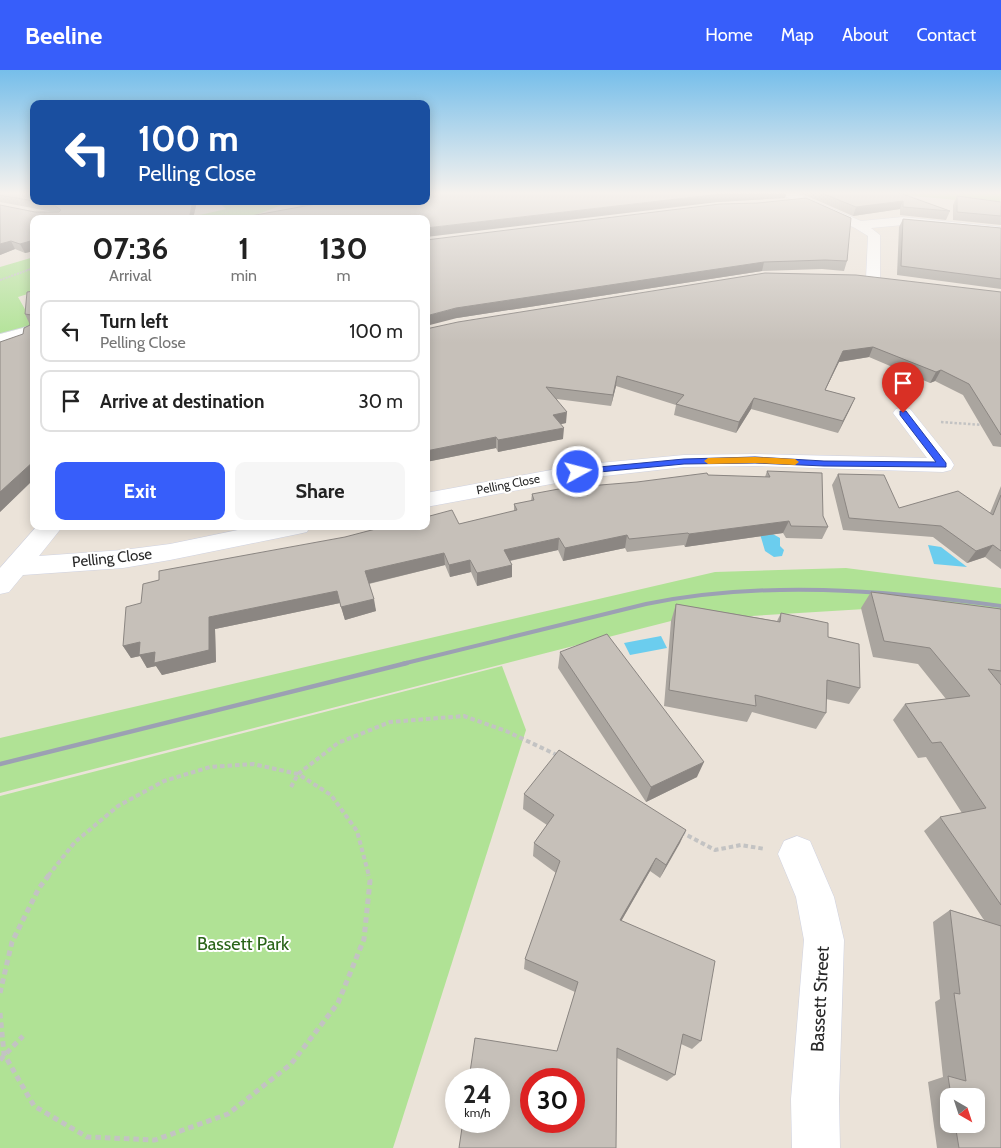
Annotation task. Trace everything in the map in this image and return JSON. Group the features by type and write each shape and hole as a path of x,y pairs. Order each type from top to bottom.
{"street":[{"path":"854,277 878,279 875,242"},
{"path":"0,339 30,331"},
{"name":"Pelling Close","path":"430,499 578,472 653,464 755,460 824,464 943,465 906,416"},
{"path":"637,443 653,464"},
{"path":"7,576 47,530"},
{"name":"Pelling Close","path":"7,576 170,552 278,530"},
{"name":"Bassett Street","path":"797,854 814,897 824,940 814,1099 816,1148"}],"path":[{"path":"0,280 30,269"},
{"path":"906,416 992,426"},
{"path":"290,787 298,774 338,743 390,722 464,716 506,731 566,760"},
{"path":"0,993 12,942 39,888 75,842 118,806 164,781 210,767 253,764 298,774 330,795 357,831 370,881 364,939 338,1003 291,1064 228,1114 155,1140 86,1137 34,1106 4,1054 0,1013"},
{"path":"675,829 715,850 741,846 797,854"},
{"path":"0,1060 24,1036"}],"green space":[{"path":"30,258 30,293 18,297 30,318 30,327 0,339 0,267"},
{"path":"846,568 1001,588 1001,627 865,609 671,621 0,793 0,738 715,572"},
{"name":"Bassett Park","path":"502,666 526,730 393,1148 0,1148 0,796"}],"water":[{"path":"771,533 780,538 780,546 784,550 782,556 774,557 765,551 760,534"},
{"path":"928,545 941,547 967,567 934,564"},
{"path":"661,636 667,648 630,655 624,643"}],"building":[{"path":"430,242 849,242 847,261 764,262 456,308 430,315"},
{"path":"902,242 1001,242 1001,279 901,266"},
{"path":"765,273 856,275 1001,292 1001,435 969,384 941,370 936,372 873,347 843,351 825,390 855,398 843,421 754,398 739,422 676,404 684,395 617,376 613,395 546,387 567,412 553,415 564,428 498,440 496,437 430,450 430,328"},
{"path":"27,292 30,292 30,315 25,314"},
{"path":"30,325 30,465 0,492 0,342 23,334 24,328"},
{"path":"767,471 822,473 823,516 828,527 791,526 789,521 689,534 629,539 627,535 565,548 559,538 504,550 512,565 477,573 470,560 449,565 444,553 365,571 374,599 341,607 337,591 209,617 209,650 154,663 155,652 139,655 140,642 123,646 126,607 141,603 143,584 159,580 159,571 345,537 372,530 430,530 430,516 452,510 459,524 517,510 514,504 534,500 532,494 564,488 637,482 707,473 708,475 770,477"},
{"path":"838,474 884,475 899,508 958,491 993,515 1001,495 1001,551 993,545 976,551 941,526 849,518"},
{"path":"871,592 1001,609 1001,671 988,669 1001,685 1001,905 940,817 986,808 941,742 932,743 905,704 970,696 930,648 884,641"},
{"path":"676,604 780,622 781,613 828,623 828,637 859,644 860,688 827,680 826,713 755,695 756,706 669,690"},
{"path":"607,634 704,762 651,787 560,652"},
{"path":"559,750 686,830 666,865 656,858 620,920 715,961 701,1041 683,1034 675,1075 617,1048 616,1148 459,1148 461,1133 510,1133 510,1068 471,1068 475,1038 557,1051 578,982 525,959 560,861 534,843 554,815 524,794"},
{"path":"950,910 1001,926 1001,1148 959,1148 956,1133 985,1133 985,1088 950,1088 948,1076 966,1081 954,993 960,994"}],"railway":[{"path":"402,664 646,604 735,592 779,590 868,592 1001,606"},
{"path":"0,764 407,663"}],"slow traffic":[{"path":"708,461 755,460 795,462"}],"route":[{"path":"578,472 630,465 684,461 755,460 824,464 943,465 903,413"}]}
